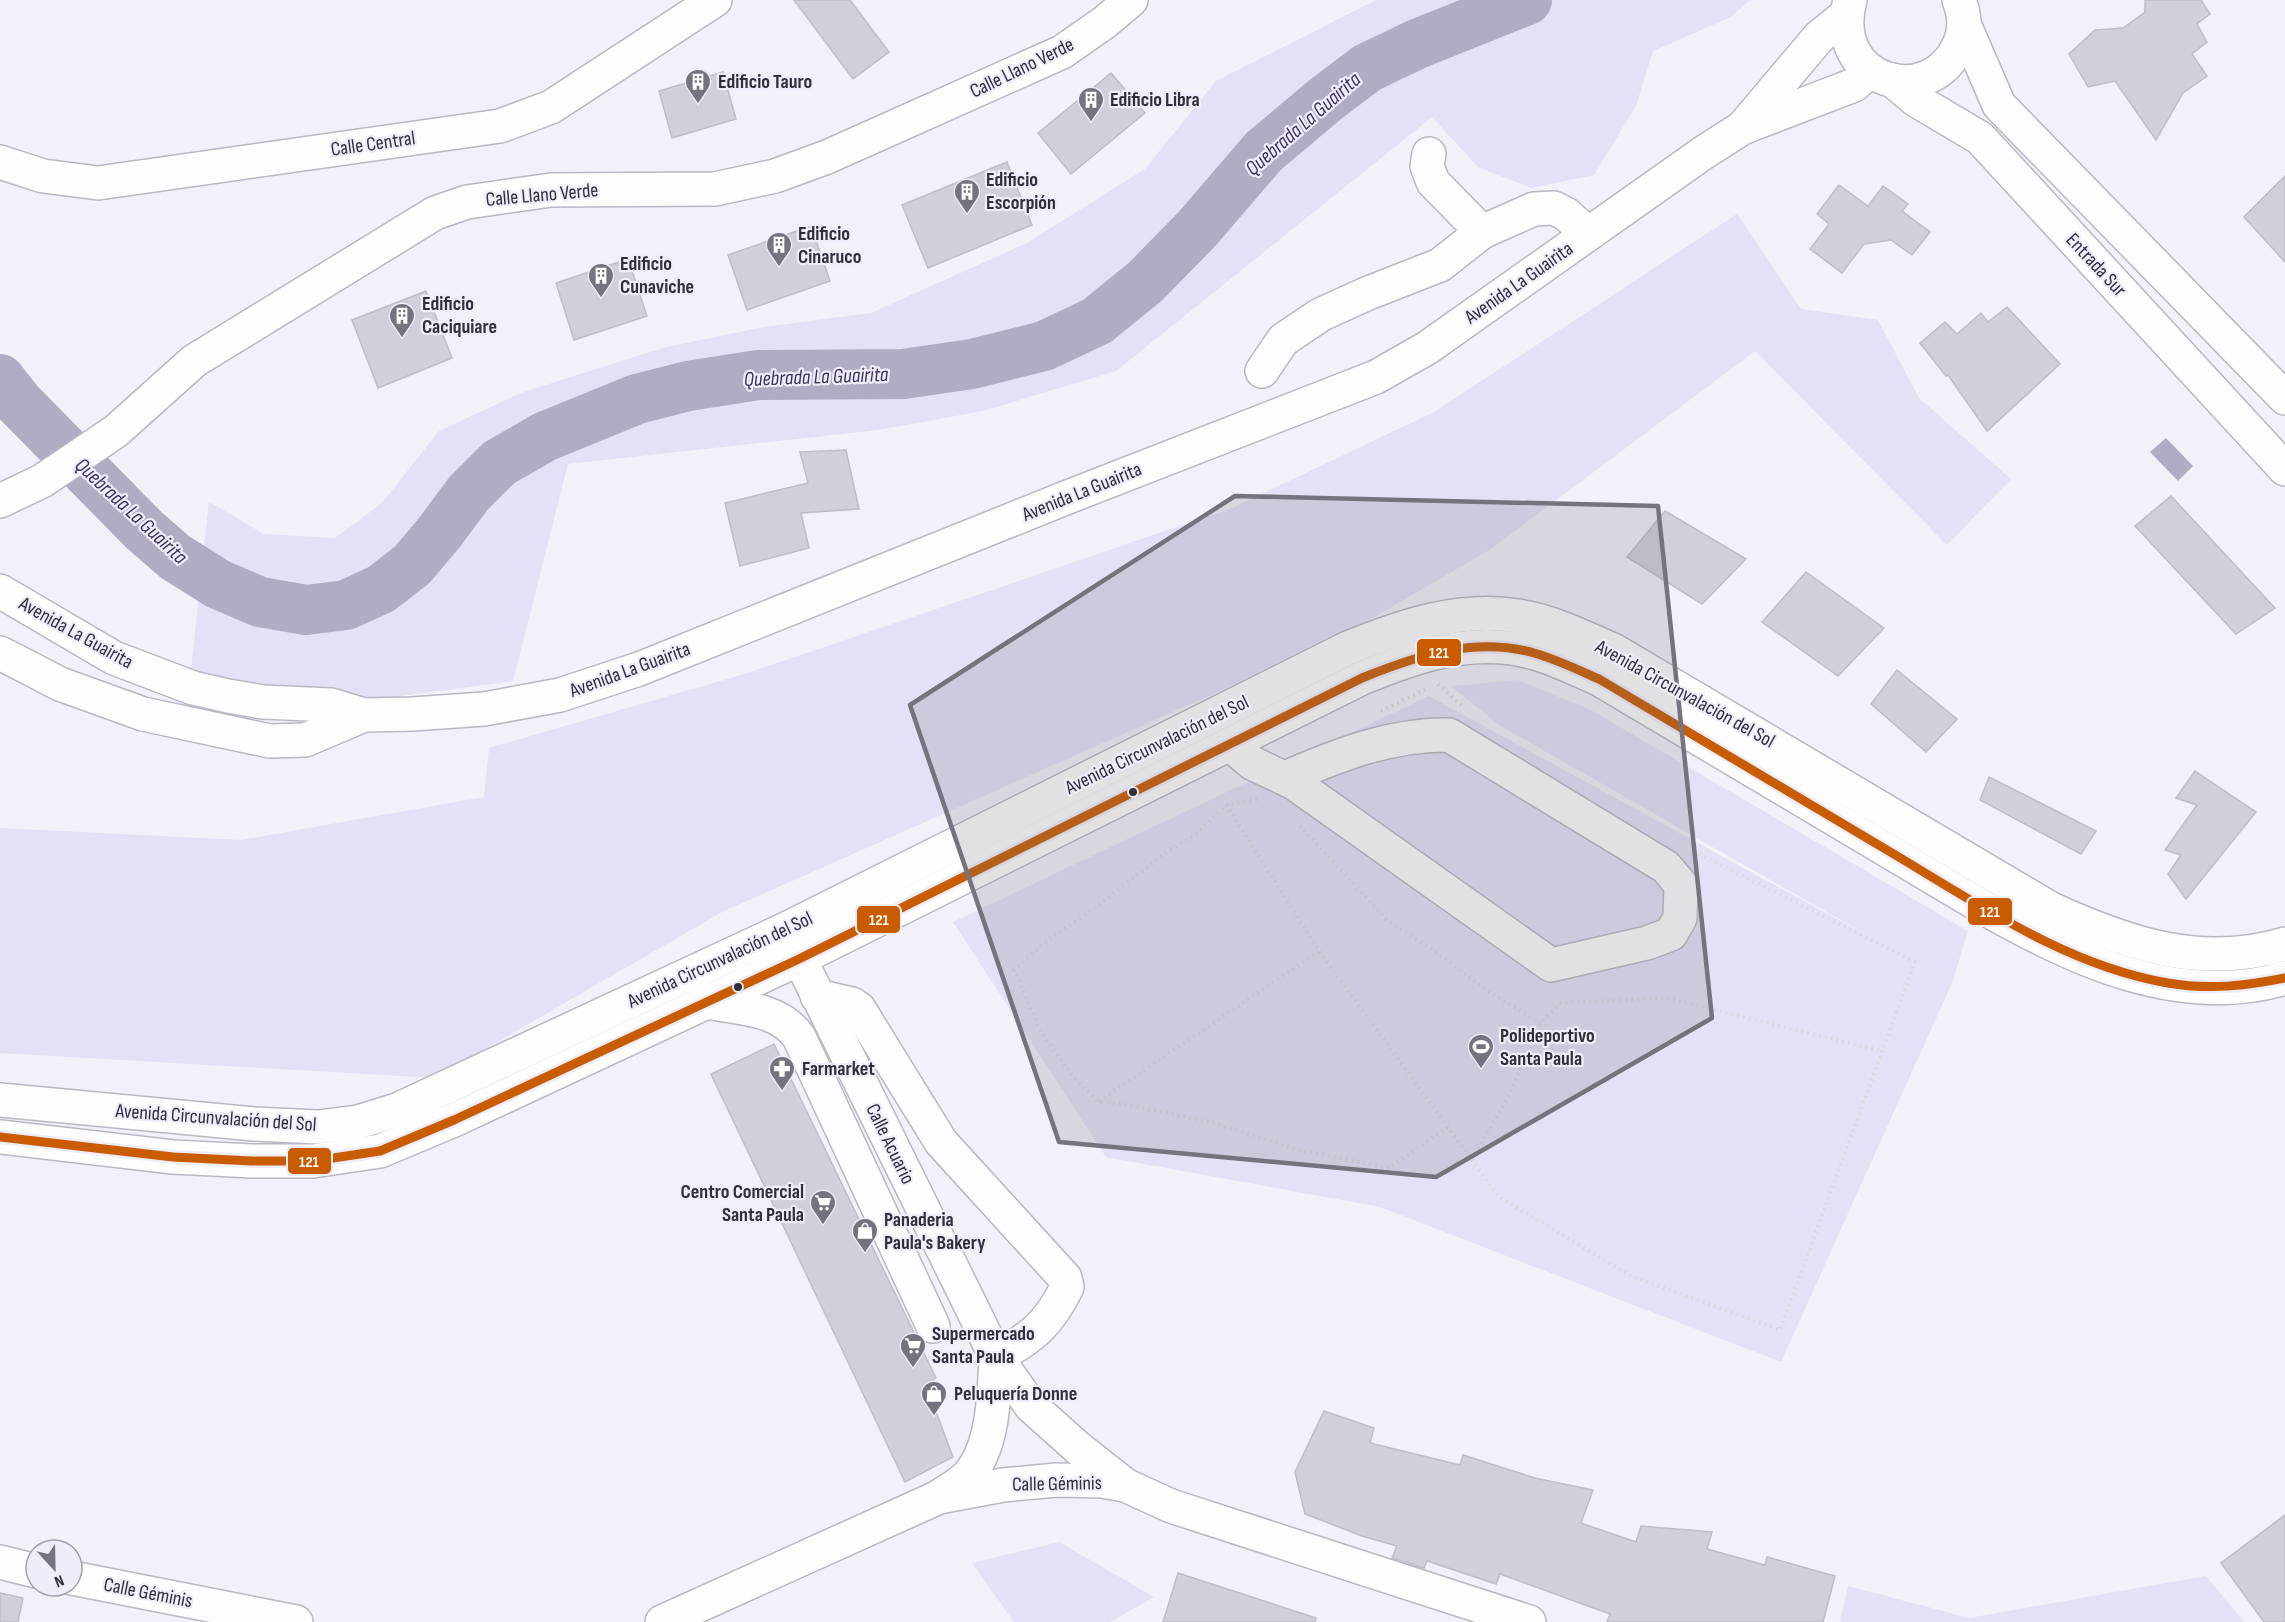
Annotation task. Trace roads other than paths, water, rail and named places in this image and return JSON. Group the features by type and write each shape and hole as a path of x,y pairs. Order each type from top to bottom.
{"street":[{"name":"Calle Central","path":"0,162 43,176 98,183 500,126 551,107 715,0"},
{"name":"Calle Llano Verde","path":"0,501 42,482 116,431 194,361 435,213 478,200 551,189 715,189 775,176 827,157 1062,52 1105,22 1131,0"},
{"name":"Avenida La Guairita","path":"1848,8 1845,28 1850,46 1861,63 1881,76"},
{"name":"Avenida La Guairita","path":"1742,128 1819,37 1848,8"},
{"path":"1881,76 1906,82 1935,74 1956,53 1962,39 1964,8"},
{"path":"1964,8 1999,105 2285,398"},
{"name":"Avenida La Guairita","path":"0,591 114,658 194,688 263,702 331,705 364,715 413,714 484,709 560,695 639,669 1073,495 1376,377 1427,348 1742,128 1881,76"},
{"name":"Entrada Sur","path":"1881,76 1980,138 2282,461"},
{"path":"1429,154 1427,166 1433,182 1482,232"},
{"path":"1262,370 1283,340 1320,315 1440,265 1482,232 1534,208 1554,208 1566,214 1588,234"},
{"name":"Avenida Circunvalación del Sol","path":"0,1100 254,1124 318,1127 358,1122 397,1110 786,929 1348,648 1393,630 1436,619 1479,614 1518,616 1555,626 1614,650 2051,909 2087,925 2144,945 2188,953 2225,956 2263,951 2285,944"},
{"name":"Avenida Circunvalación del Sol","path":"0,1137 173,1157 313,1161 380,1150 454,1120 799,959 1362,678 1403,661 1442,651 1480,646 1513,648 1544,656 1599,679 2036,938 2084,960 2136,977 2184,985 2226,988 2285,978"},
{"path":"1348,648 1362,678"},
{"name":"Avenida La Guairita","path":"0,653 60,684 143,714 270,741 305,740 364,715"},
{"path":"1231,745 1252,763 1285,778 1551,965 1647,943 1671,934 1680,918 1681,885 1666,867 1449,735 1413,736 1354,749 1285,778"},
{"name":"Calle Acuario","path":"786,929 996,1357 1031,1406 1078,1448 1125,1485"},
{"path":"817,996 852,1004 859,1009 941,1142 1065,1278 1067,1287 1044,1325 1022,1344 996,1357"},
{"path":"706,1002 775,1015 791,1026 804,1048 933,1326"},
{"name":"Calle Acuario","path":"939,1497 966,1478 980,1461 987,1440 995,1389 996,1357"},
{"name":"Calle Géminis","path":"662,1622 939,1497 1003,1485 1057,1480 1102,1481 1125,1485 1171,1506 1529,1622"},
{"path":"0,1562 24,1567"},
{"name":"Calle Géminis","path":"84,1580 296,1622"}],"waterway":[{"name":"Quebrada La Guairita","path":"0,379 18,402 144,530 175,557 218,584 260,602 306,610 346,605 381,589 412,565 468,494 499,463 544,437 637,399 688,386 758,375 903,374 972,364 1044,346 1097,321 1145,282 1197,229 1264,151 1367,68 1417,44 1527,0"}],"place":[{"name":"Edificio Tauro","path":"698,105"},
{"name":"Edificio Libra","path":"1091,123"},
{"name":"Edificio Escorpión","path":"967,215"},
{"name":"Edificio Cinaruco","path":"779,268"},
{"name":"Edificio Cunaviche","path":"601,299"},
{"name":"Edificio Caciquiare","path":"402,339"},
{"name":"Polideportivo Santa Paula","path":"1481,1070"},
{"name":"Farmarket","path":"782,1092"},
{"name":"Centro Comercial Santa Paula","path":"823,1226"},
{"name":"Panaderia Paula's Bakery","path":"865,1254"},
{"name":"Supermercado Santa Paula","path":"913,1369"},
{"name":"Peluquería Donne","path":"934,1417"}]}
